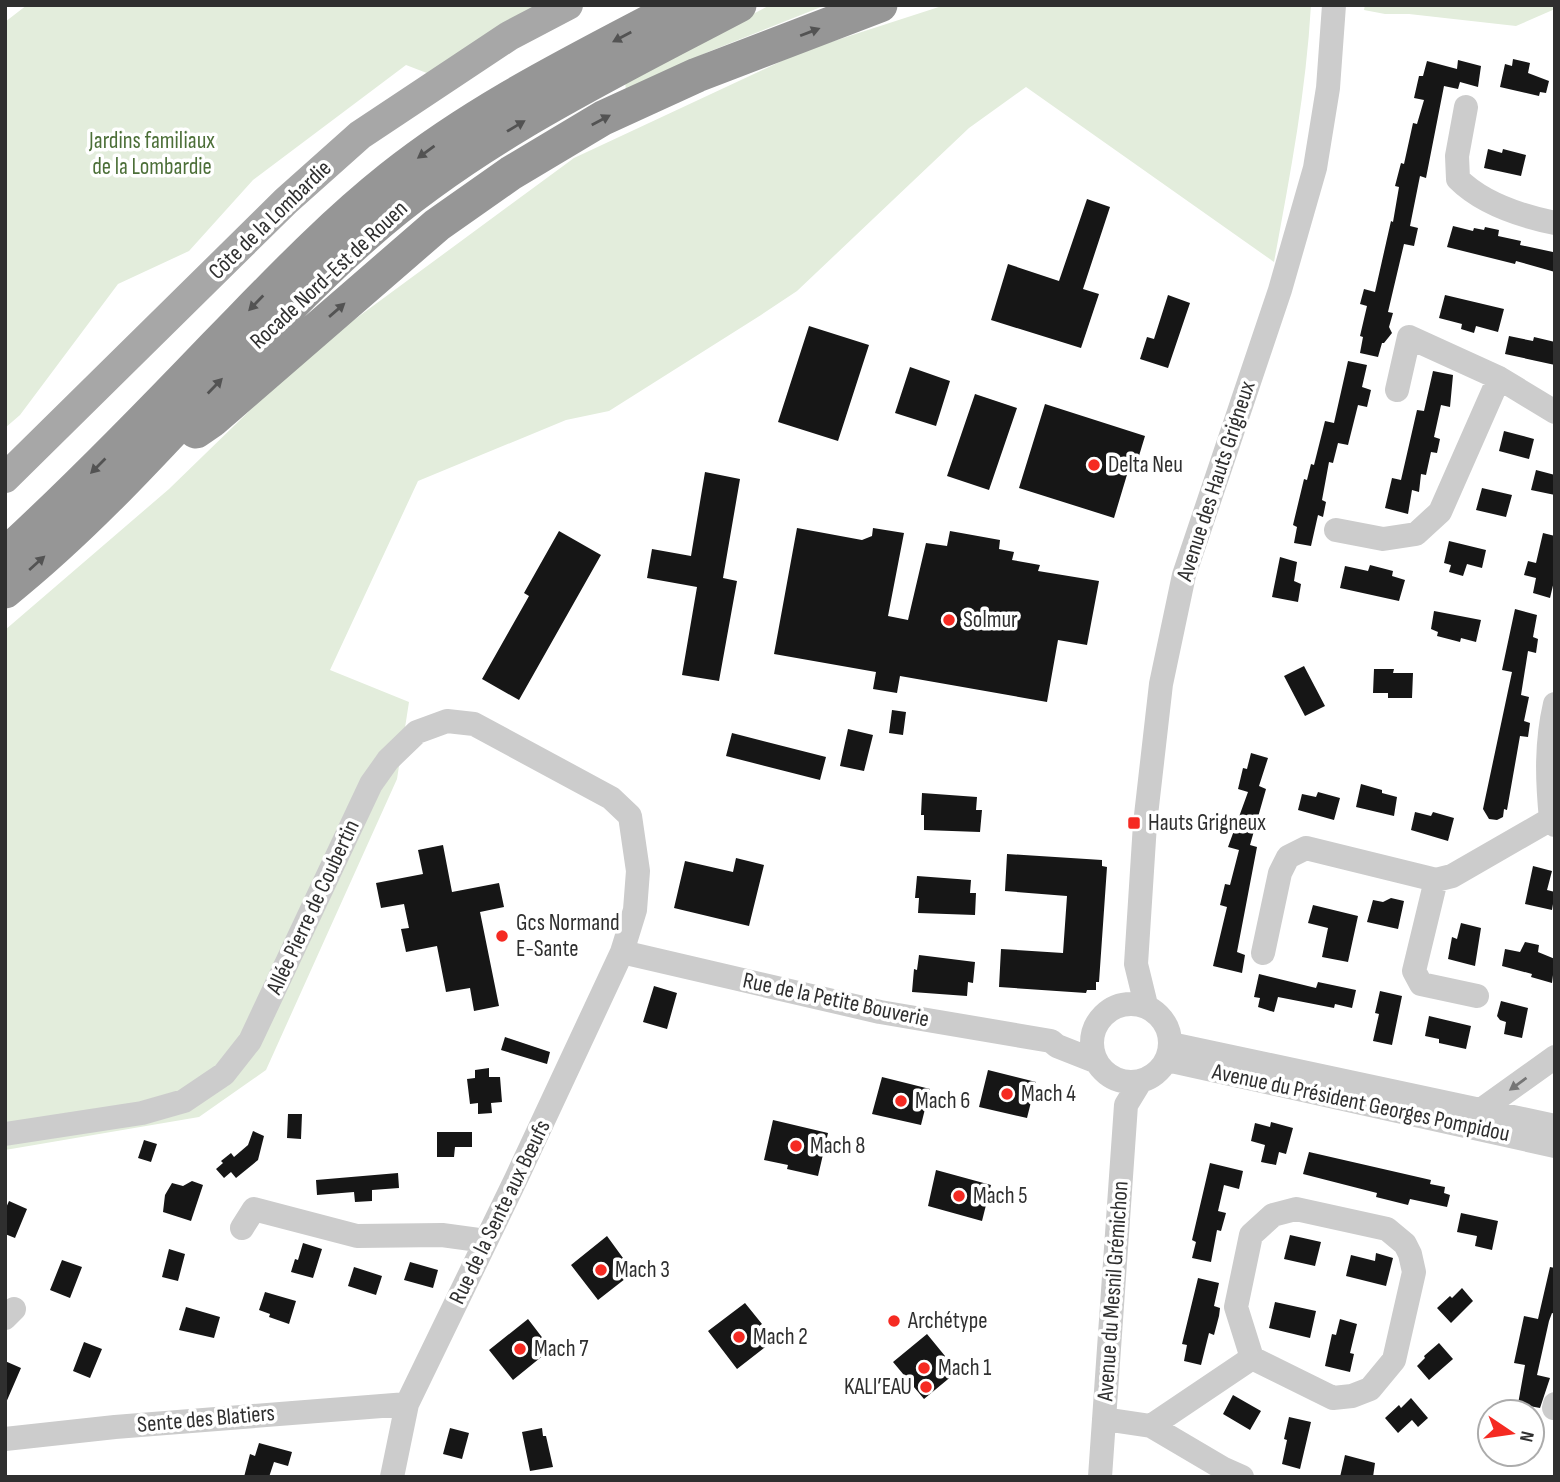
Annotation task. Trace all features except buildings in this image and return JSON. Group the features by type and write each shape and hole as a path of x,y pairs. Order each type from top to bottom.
{"highway":[{"name":"Rocade Nord-Est de Rouen","path":"5,555 58,507 319,241 391,178 487,111 538,80 682,5"},
{"name":"Rocade Nord-Est de Rouen","path":"5,591 116,488 365,234 409,198 466,156 548,107 739,5"},
{"path":"116,488 212,420 437,225 511,173 603,118 697,75 880,5"}],"main road":[{"name":"Côte de la Lombardie","path":"5,478 286,201 360,135 509,36 568,5"}],"street":[{"name":"Avenue des Hauts Grigneux","path":"1146,1005 1136,964 1150,771 1161,684 1184,575 1280,290 1315,168 1328,88 1334,5"},
{"path":"1466,107 1457,156 1458,179 1471,192 1532,219 1555,223"},
{"path":"1397,390 1409,337 1499,378 1555,412"},
{"path":"1336,530 1383,539 1416,534 1440,512 1499,378"},
{"path":"1263,953 1280,873 1288,857 1306,848 1436,880 1452,876 1553,822 1547,773 1549,733 1555,704"},
{"name":"Allée Pierre de Coubertin","path":"5,1133 142,1113 184,1101 225,1074 250,1041 371,784 388,760 417,732 447,721 474,724 611,798"},
{"name":"Rue de la Sente aux Bœufs","path":"392,1477 407,1404 622,952 635,910 638,871 630,816 611,798"},
{"path":"1436,880 1414,971 1421,984 1477,996"},
{"name":"Rue de la Petite Bouverie","path":"622,952 880,1012 1051,1041 1059,1037 1094,1049"},
{"name":"Avenue des Hauts Grigneux","path":"1112,1007 1124,991 1136,964"},
{"path":"1126,1003 1146,1005 1157,1013 1169,1030 1169,1052 1153,1076 1140,1082 1113,1078 1104,1072 1094,1049 1096,1024 1112,1007 1126,1003"},
{"name":"Avenue du Président Georges Pompidou","path":"1169,1052 1479,1119 1555,1126"},
{"path":"1479,1119 1555,1057"},
{"name":"Avenue du Mesnil Grémichon","path":"1113,1078 1126,1105"},
{"name":"Avenue du Mesnil Grémichon","path":"1100,1477 1126,1105 1140,1082"},
{"name":"Avenue du Président Georges Pompidou","path":"1479,1119 1555,1146"},
{"path":"242,1228 254,1209 357,1236 442,1235 486,1241"},
{"path":"1296,1209 1387,1229 1405,1244 1414,1272 1394,1360 1370,1389 1352,1396 1333,1398 1252,1358 1236,1307 1251,1235 1273,1215 1296,1209"},
{"path":"1151,1426 1252,1358"},
{"name":"Sente des Blatiers","path":"5,1439 114,1427 407,1404"},
{"path":"1104,1419 1151,1426 1242,1477"}],"green space":[{"name":"Jardins familiaux de la Lombardie","path":"27,5 550,5 432,75 406,65 253,180 189,251 118,284 20,415 5,428 5,22"},
{"path":"770,5 826,5 708,52 626,91 625,81"},
{"path":"945,5 1311,5 1301,102 1274,262 1026,87 969,128 797,291 761,315 609,411 566,420 418,481 330,670 409,702 397,779 266,1070 199,1117 5,1150 5,630 169,489 309,353 574,158 803,51"},
{"path":"1365,5 1555,5 1555,9 1516,26 1409,14 1385,14 1364,10"}],"place":[{"name":"Delta Neu","path":"1094,465"},
{"name":"Solmur","path":"949,620"},
{"name":"Hauts Grigneux","path":"1134,823"},
{"name":"Gcs Normand E-Sante","path":"502,936"},
{"name":"Mach 4","path":"1007,1094"},
{"name":"Mach 6","path":"901,1101"},
{"name":"Mach 8","path":"796,1146"},
{"name":"Mach 5","path":"959,1196"},
{"name":"Mach 3","path":"601,1270"},
{"name":"Archétype","path":"894,1321"},
{"name":"Mach 2","path":"739,1337"},
{"name":"Mach 7","path":"520,1349"},
{"name":"Mach 1","path":"924,1368"},
{"name":"KALI’EAU","path":"926,1387"}]}
